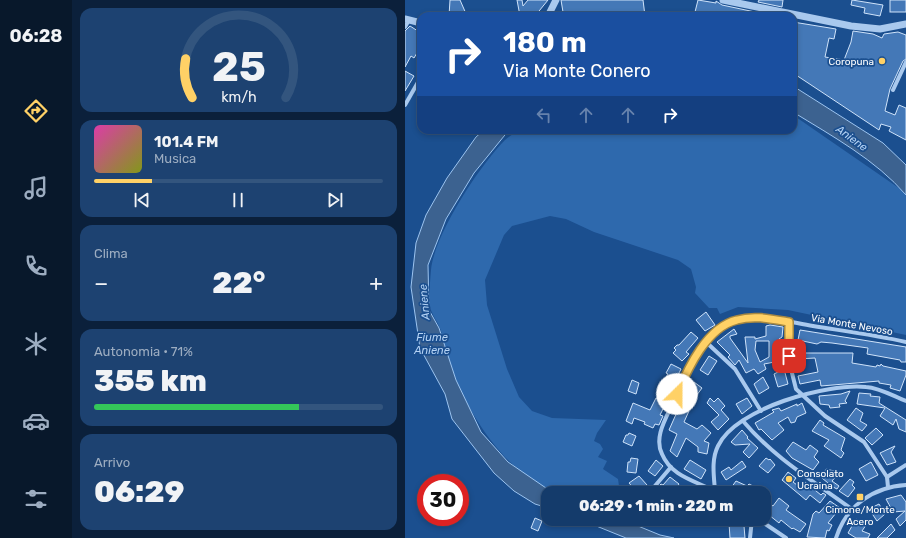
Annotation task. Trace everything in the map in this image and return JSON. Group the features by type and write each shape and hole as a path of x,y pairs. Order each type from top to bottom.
{"street":[{"path":"549,12 556,0"},
{"path":"723,0 782,12"},
{"path":"797,15 851,26 880,29 906,24"},
{"path":"405,28 407,19 417,22"},
{"path":"893,90 906,62"},
{"path":"405,105 417,84"},
{"name":"Via Monte Nevoso","path":"702,486 687,480 671,467 660,450 661,432 687,370 706,342 724,325 737,319 753,318 789,322 906,342"},
{"path":"789,322 791,372 795,386 825,416 863,440 887,477 888,487"},
{"path":"706,342 735,369 761,411"},
{"path":"715,486 713,464 717,447 727,435 743,421 761,411 802,394 832,388 865,387 886,392 906,402"},
{"path":"743,421 765,446 853,510"},
{"path":"887,477 906,465"},
{"path":"655,486 671,467"},
{"path":"836,538 843,521 853,510 874,492 888,487 906,485"},
{"path":"750,538 751,526"},
{"path":"768,526 786,538"}],"shaded area":[{"path":"797,118 906,193 906,335 788,310 738,307 720,314 717,308 709,308 695,293 696,287 691,269 678,260 594,232 566,219 550,216 512,226 504,235 485,280 487,305 507,369 519,397 532,411 552,418 606,420 597,433 594,441 600,444 603,449 598,457 607,461 603,469 618,479 619,486 543,486 533,481 502,453 475,417 456,379 449,361 439,325 430,307 431,270 440,238 471,183 505,140 513,134 797,134"}],"water":[{"name":"Aniene","path":"797,89 883,143 906,165 906,195 881,171 853,149 797,114"},
{"name":"Fiume Aniene","path":"479,134 506,134 474,173 446,219 428,265 429,310 439,328 456,380 481,432 508,462 543,486 541,486 541,506 535,504 514,491 494,473 452,419 445,394 420,348 411,287 416,243 426,215 447,178"},
{"path":"596,526 638,526 660,535 674,538 626,538"}],"building":[{"path":"450,0 460,0 465,12 449,12"},
{"path":"517,0 522,0 523,6 528,0 548,0 538,12 519,12"},
{"path":"561,0 643,0 644,12 563,12"},
{"path":"698,0 716,3 716,1 722,5 755,12 695,12"},
{"path":"759,0 783,0 782,7 758,2"},
{"path":"852,0 883,5 880,16 864,13 865,8 851,5"},
{"path":"890,0 906,0 906,12 890,12"},
{"path":"797,23 836,29 834,39 829,38 825,57 844,60 851,42 853,31 873,34 882,38 884,34 898,32 906,35 906,59 903,61 890,89 885,111 895,115 899,105 906,108 906,140 889,131 891,127 881,124 879,130 797,76"},
{"path":"410,26 417,30 417,53 414,58 411,56 405,67 405,31"},
{"path":"405,71 414,76 405,91"},
{"path":"706,312 715,325 705,331 696,320"},
{"path":"770,325 783,327 782,337 779,339 783,345 782,357 786,356 787,367 781,368 780,361 764,364 766,369 758,374 754,369 746,373 739,360 735,365 728,357 730,355 717,342 734,329 737,334 730,336 730,338 748,363 745,337 755,337 755,339 766,336 766,326","holes":["756,341 769,341 769,357 760,362 755,350"]},
{"path":"800,330 906,347 906,362 867,354 868,348 821,342 817,344 798,340"},
{"path":"691,332 698,338 686,352 689,354 682,361 673,353 676,350 674,348 679,345"},
{"path":"798,353 853,353 852,363 876,367 877,365 880,366 881,364 883,366 906,371 906,375 900,391 890,388 891,385 879,383 879,381 821,386 820,380 800,384 798,376 818,372 815,358 798,359"},
{"path":"709,356 717,361 708,375 700,370"},
{"path":"671,364 681,369 668,395 659,390 668,374 666,373"},
{"path":"784,369 788,384 778,387 774,374"},
{"path":"763,377 769,388 759,394 754,384"},
{"path":"632,380 639,383 636,394 628,391"},
{"path":"694,382 702,388 691,403 683,397"},
{"path":"850,391 845,401 847,403 839,404 840,407 830,408 829,405 820,404 819,396 841,394"},
{"path":"859,393 871,394 870,396 880,397 879,403 906,420 906,432 899,429 896,419 893,425 880,416 885,408 857,404"},
{"path":"656,398 666,403 660,415 663,416 659,425 655,424 653,428 644,424 645,422 634,418 632,424 626,421 633,403 650,410"},
{"path":"710,398 714,402 718,398 725,406 721,410 729,419 718,430 711,422 719,415 707,403"},
{"path":"747,398 752,406 742,414 736,404"},
{"path":"802,403 806,413 797,417 795,422 791,423 788,417 778,423 784,430 772,440 761,429 759,430 755,423 774,412 772,410 779,408 781,411"},
{"path":"856,408 863,413 860,421 867,425 862,431 847,420"},
{"path":"684,409 689,411 684,422 697,429 702,425 711,433 704,441 709,443 707,454 698,452 698,447 686,438 677,457 670,451 677,434 669,430 677,412"},
{"path":"820,420 824,423 823,425 845,438 841,450 844,453 841,458 824,446 829,440 812,431"},
{"path":"876,428 883,435 872,445 865,438"},
{"path":"742,430 748,437 747,438 758,448 749,458 743,452 750,444 735,445 731,442"},
{"path":"629,433 636,436 632,446 623,442 626,435"},
{"path":"793,442 806,450 810,445 818,451 814,457 819,462 813,470 792,458 786,451"},
{"path":"895,446 891,452 896,462 887,465 880,453"},
{"path":"631,458 638,459 636,473 627,472 628,462 630,462"},
{"path":"766,458 769,460 770,459 775,465 768,473 759,466"},
{"path":"656,460 663,466 655,476 648,471"},
{"path":"690,460 706,470 701,479 684,469"},
{"path":"742,461 746,467 726,480 721,472 729,467 731,470"},
{"path":"871,462 878,475 866,481 859,469"},
{"path":"826,469 834,471 838,474 832,481 839,486 837,489 827,484 828,483 822,478"},
{"path":"788,472 796,478 793,482 801,488 805,482 821,495 823,493 826,495 820,503 810,495 806,500 782,480"},
{"path":"639,476 647,485 632,486 629,483"},
{"path":"670,477 679,484 678,486 659,486 661,484 663,485"},
{"path":"850,479 854,482 852,485 855,488 848,497 839,491"},
{"path":"736,481 747,486 732,486"},
{"path":"901,495 906,502 906,520 900,526 896,519 905,511 893,512 886,499"},
{"path":"779,498 789,506 786,510 806,524 800,532 793,528 792,529 781,520 779,523 771,517 771,505 773,506"},
{"path":"830,501 840,508 828,523 832,525 829,531 827,530 825,538 807,537 813,514 816,511 819,513"},
{"path":"879,504 885,514 877,521 869,509"},
{"path":"535,518 541,521 538,531 531,528"},
{"path":"856,519 866,525 862,531 870,534 868,538 856,538 848,533"},
{"path":"891,524 895,530 887,538 877,538"},
{"path":"729,526 744,526 745,538 730,538"}],"place":[{"name":"Coropuna","path":"882,61"},
{"name":"Consolato Ucraina","path":"789,479"},
{"name":"Cimone/Monte Acero","path":"860,497"}],"route":[{"path":"677,394 687,370 706,342 717,330 737,319 753,318 789,322 789,356"}]}
